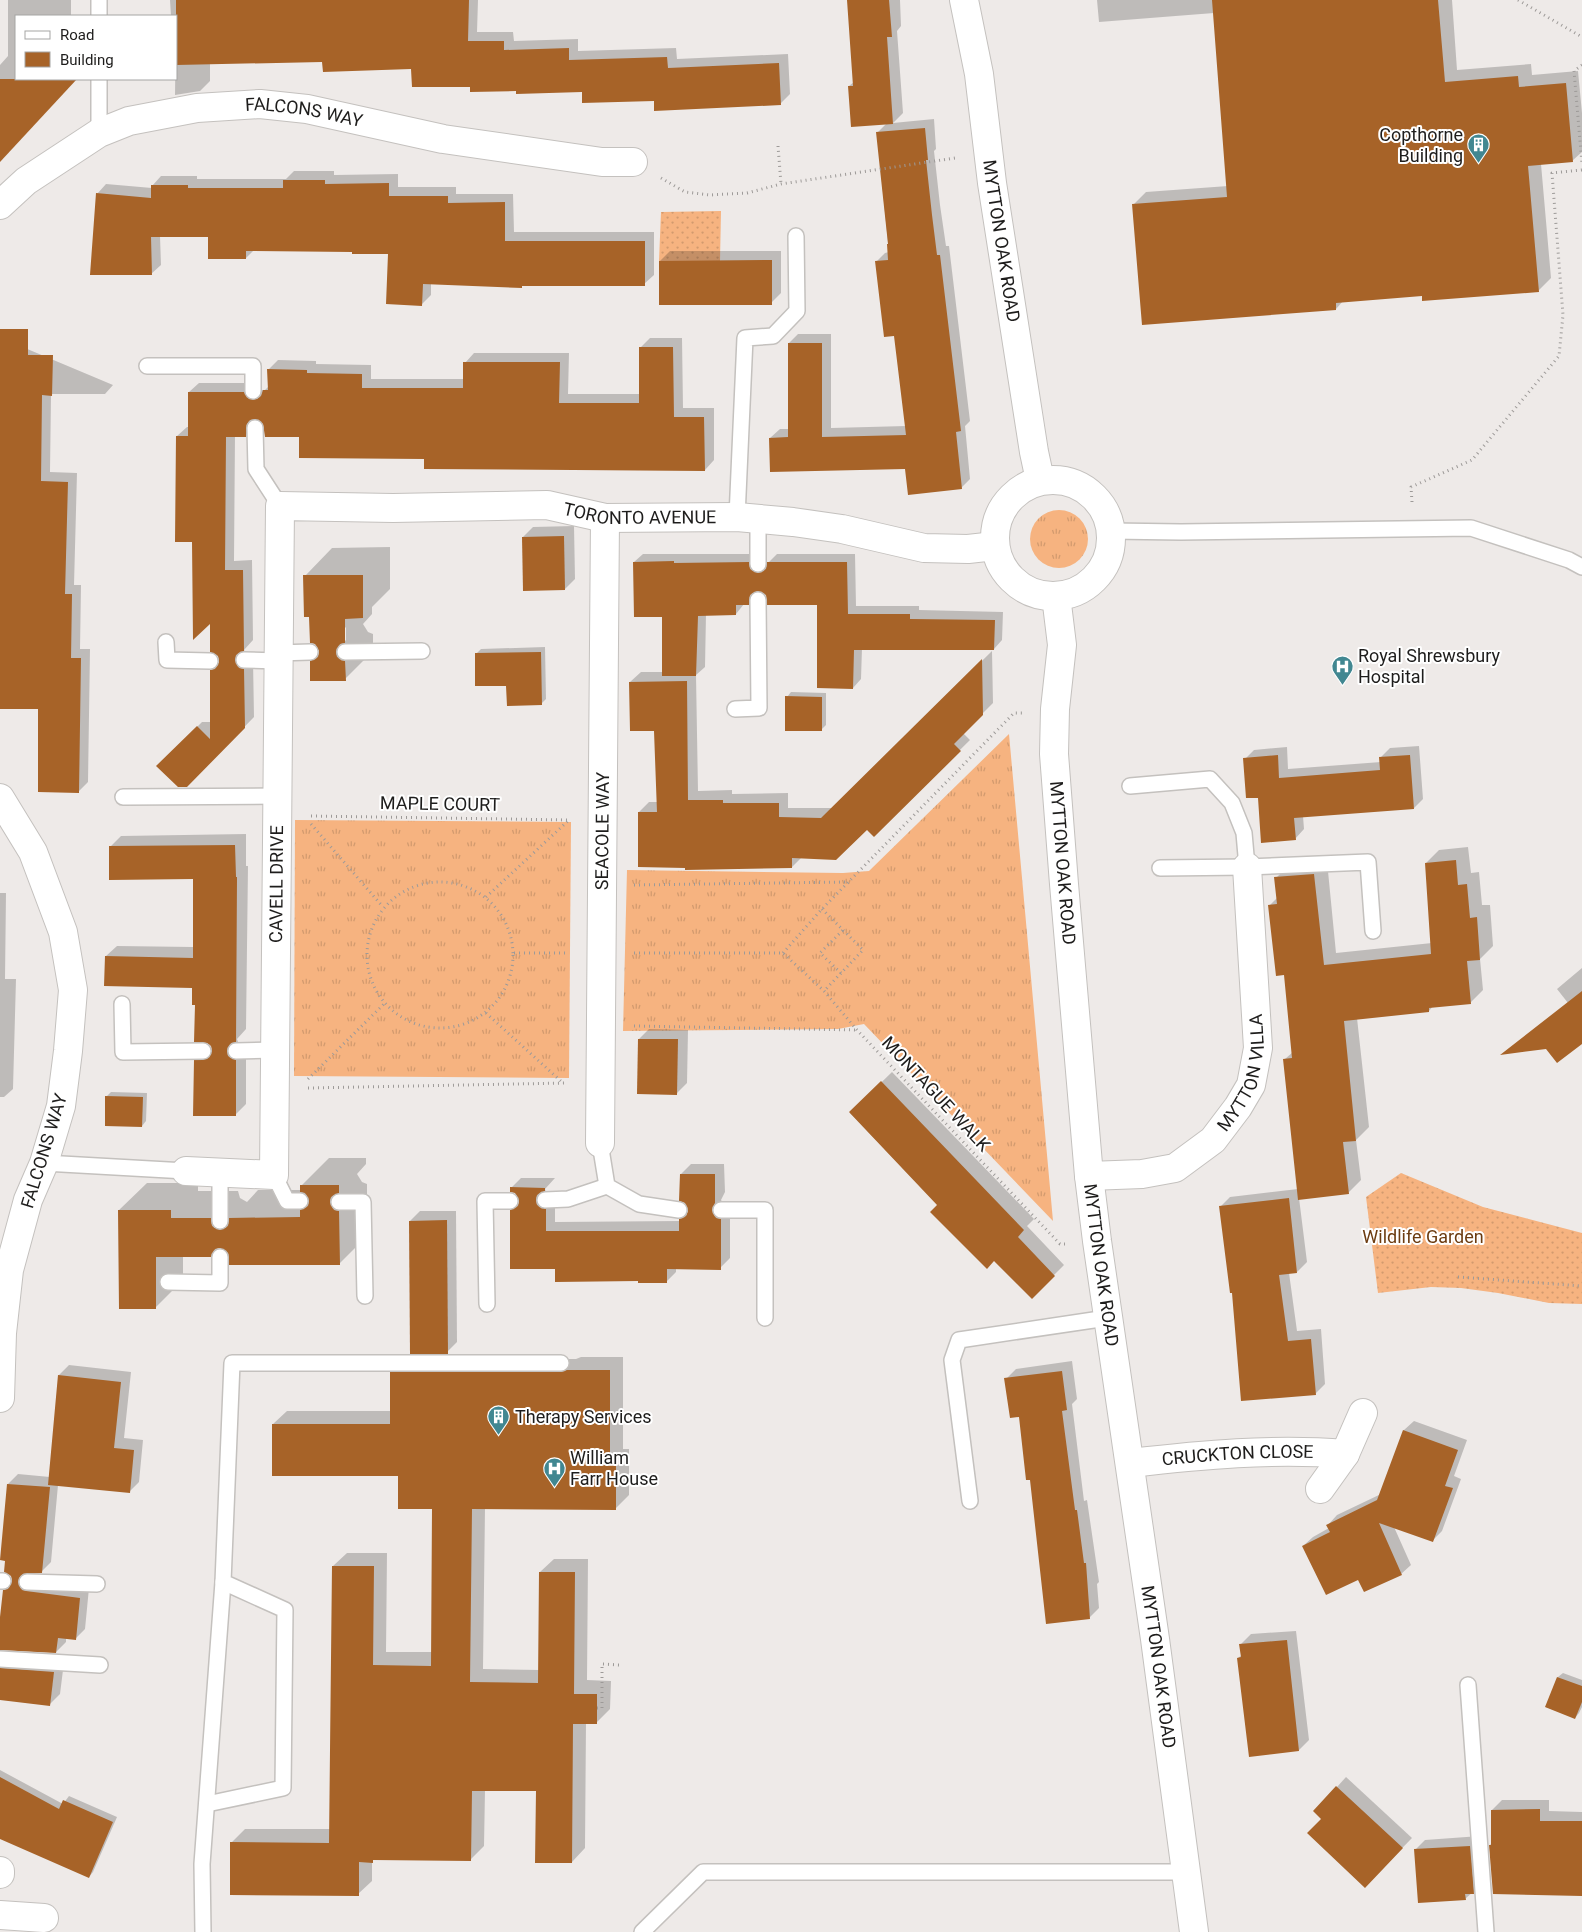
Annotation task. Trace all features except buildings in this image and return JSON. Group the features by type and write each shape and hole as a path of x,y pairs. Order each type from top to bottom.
{"street":[{"name":"MYTTON OAK ROAD","path":"964,0 979,74 992,183 1040,480"},
{"name":"FALCONS WAY","path":"0,205 26,181 98,133 129,121 197,108 260,104 307,108 443,139 602,162 633,162"},
{"path":"1060,479 1079,485 1094,496 1106,512 1111,531 1111,547 1106,562 1098,576 1086,586 1072,593 1056,596 1039,594 1024,588 1010,577 1000,562 995,546 996,528 1000,512 1010,498 1025,487 1040,480 1060,479"},
{"name":"TORONTO AVENUE","path":"280,506 393,508 547,505 605,518 747,518 842,529 924,548 968,549 995,546"},
{"name":"CAVELL DRIVE","path":"274,1175 287,1088 275,1050 280,506"},
{"name":"SEACOLE WAY","path":"600,1143 605,518"},
{"name":"MYTTON OAK ROAD","path":"1056,596 1062,645 1055,709 1054,754 1089,1176 1107,1318 1130,1463 1194,1932"},
{"name":"FALCONS WAY","path":"0,798 34,852 63,932 73,990 61,1106 44,1163 28,1200 9,1270 2,1333 0,1398"},
{"name":"MYTTON VILLA","path":"1089,1176 1142,1174 1174,1168 1214,1140 1251,1085 1258,1048 1247,867"},
{"path":"186,1170 274,1175"},
{"path":"1320,1489 1345,1454 1363,1413"},
{"name":"CRUCKTON CLOSE","path":"1130,1463 1220,1455 1306,1451 1345,1454"},
{"path":"0,1915 44,1918"}],"lane":[{"path":"99,0 99,15"},
{"path":"98,133 99,80"},
{"path":"758,564 747,518 745,338 773,336 797,311 796,236"},
{"path":"147,366 253,366 253,391"},
{"path":"255,428 256,469 280,506"},
{"path":"1111,531 1471,528 1569,560 1582,567"},
{"path":"735,709 759,708 758,600"},
{"path":"166,642 166,660 210,661"},
{"path":"345,652 422,651"},
{"path":"244,660 310,652"},
{"path":"1130,786 1210,779 1232,803 1244,833 1247,867"},
{"path":"123,798 277,806"},
{"path":"1160,868 1247,867 1368,862 1373,931"},
{"path":"122,1004 123,1052 203,1051"},
{"path":"236,1051 275,1050"},
{"path":"600,1143 607,1186"},
{"path":"44,1163 186,1170"},
{"path":"220,1172 220,1221"},
{"path":"274,1175 287,1201 300,1201"},
{"path":"545,1200 568,1200 607,1186 639,1204 679,1210"},
{"path":"487,1304 485,1201 510,1201"},
{"path":"339,1202 362,1202 365,1296"},
{"path":"721,1210 765,1210 765,1318"},
{"path":"168,1282 220,1283 220,1257"},
{"path":"970,1501 952,1360 959,1340 1107,1318"},
{"path":"202,1932 202,1864 223,1582 232,1363 561,1363"},
{"path":"27,1582 97,1584"},
{"path":"207,1804 283,1788 285,1610 223,1582"},
{"path":"0,1659 100,1665"},
{"path":"1468,1685 1486,1932"},
{"path":"642,1932 703,1872 1187,1872"}],"path":[{"path":"1518,0 1582,37"},
{"path":"1582,65 1574,71 1582,164"},
{"path":"778,146 781,184"},
{"path":"633,162 686,192 710,195 747,193 781,184 961,158"},
{"path":"1413,529 1412,487 1472,460 1559,356 1562,315 1552,173 1582,170"},
{"path":"514,953 783,953 822,909 1014,713 1026,712"},
{"name":"MAPLE COURT","path":"277,806 304,816 603,821"},
{"path":"304,816 383,907"},
{"path":"486,898 568,820"},
{"path":"436,881 460,884 486,898 504,919 514,953 505,990 486,1013 453,1028 427,1028 408,1022 384,1004 376,994 367,969 367,939 383,907 410,887 436,881"},
{"path":"634,885 849,882"},
{"path":"822,909 863,950 824,991"},
{"path":"841,973 820,953 843,930"},
{"name":"MONTAGUE WALK","path":"783,953 824,991 856,1030 1060,1244 1073,1243"},
{"path":"287,1088 384,1004"},
{"path":"486,1013 563,1083"},
{"path":"625,1025 856,1030"},
{"path":"287,1088 600,1084"},
{"path":"1458,1277 1582,1286"},
{"path":"597,1708 602,1708 602,1664 620,1665"}],"green space":[{"path":"721,211 720,261 659,261 661,212"},
{"path":"1059,510 1075,515 1083,523 1088,539 1083,555 1075,563 1059,568 1043,563 1035,555 1030,539 1035,523 1043,515"},
{"path":"1009,734 1053,1221 864,1024 838,1029 623,1031 627,870 843,873 869,871"},
{"path":"295,820 571,822 569,1078 294,1076"},
{"name":"Wildlife Garden","path":"1401,1173 1483,1207 1582,1233 1582,1304 1549,1303 1461,1288 1431,1287 1378,1293 1366,1197"}],"place":[{"name":"Copthorne Building","path":"1479,164"},
{"name":"Royal Shrewsbury Hospital","path":"1342,685"},
{"name":"Therapy Services","path":"499,1436"},
{"name":"William Farr House","path":"554,1487"}]}
